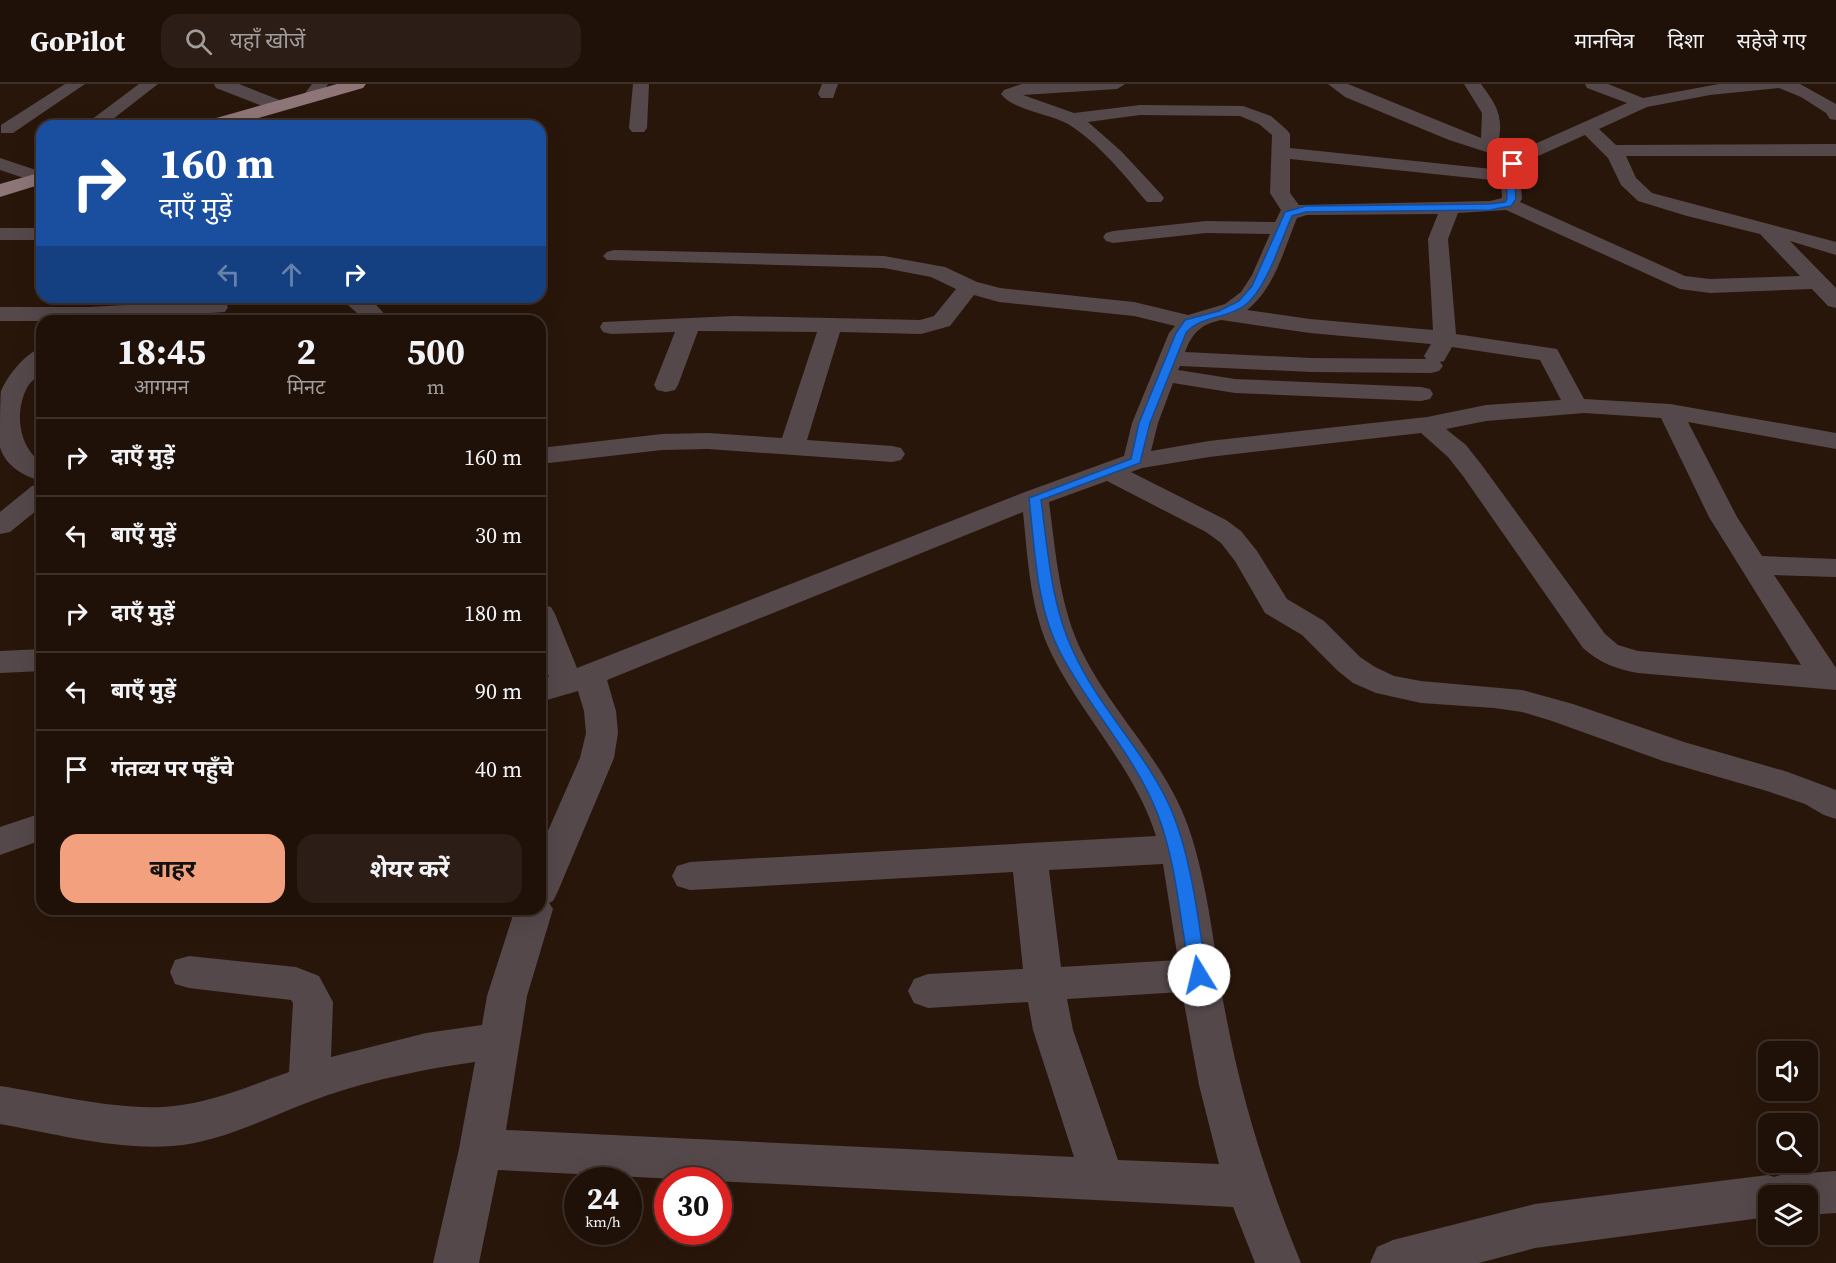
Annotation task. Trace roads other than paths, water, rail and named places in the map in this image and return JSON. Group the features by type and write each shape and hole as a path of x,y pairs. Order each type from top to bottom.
{"main road":[{"path":"228,120 311,93 357,84"},
{"path":"0,191 36,180"}],"street":[{"path":"7,129 77,84"},
{"path":"100,120 150,84"},
{"path":"222,84 276,105"},
{"path":"639,128 641,84"},
{"path":"1117,84 1029,87 1010,94 1012,97 1049,108 1089,132 1129,170 1154,198"},
{"path":"1336,84 1351,93 1488,148 1520,157"},
{"path":"1472,84 1489,108 1494,124 1488,148"},
{"path":"1593,84 1642,103"},
{"path":"1508,204 1512,199 1510,176 1513,164 1520,157 1642,103 1699,92 1773,84"},
{"path":"1785,84 1807,93 1836,114"},
{"path":"1203,88 1203,110"},
{"path":"289,120 311,93"},
{"path":"1070,119 1122,111 1203,110 1243,111 1265,120 1281,134 1281,193 1284,201 1294,211"},
{"path":"1588,128 1616,156 1628,181 1646,197 1836,249"},
{"path":"1611,151 1836,150"},
{"path":"1281,153 1510,176"},
{"path":"0,164 36,176"},
{"path":"614,256 884,262 937,272 969,287 999,295 1134,309 1189,322 1222,313 1242,303 1256,286 1288,214 1294,211 1451,208 1508,204 1680,282 1710,286 1818,282"},
{"path":"1418,426 1421,394 1431,366 1446,339 1438,238 1451,208"},
{"path":"1113,237 1206,227 1282,228"},
{"path":"1766,228 1836,302"},
{"path":"0,234 36,234"},
{"path":"611,327 689,324 908,328 933,325 942,321 969,287"},
{"path":"358,303 374,315"},
{"path":"114,315 217,308"},
{"path":"1222,313 1310,326 1446,339 1548,354 1575,406"},
{"path":"0,314 36,315"},
{"path":"1136,461 1145,423 1181,333 1189,322"},
{"path":"666,385 689,324"},
{"path":"792,446 831,325"},
{"path":"0,372 34,363"},
{"path":"34,363 14,391 6,411 7,426 14,449 29,468 36,471"},
{"path":"1167,366 1431,366"},
{"path":"1167,366 1235,386 1421,394"},
{"path":"566,683 1035,498 1136,461 1209,449 1418,426 1486,413 1575,406 1670,411 1836,441"},
{"path":"1670,411 1723,517 1830,679"},
{"path":"1418,426 1457,451 1583,627 1607,652 1621,659 1638,662 1830,679"},
{"path":"546,455 662,442 708,441 892,454"},
{"path":"1108,471 1216,526 1231,537 1247,557 1276,606 1313,628 1341,657 1364,675 1403,690 1494,697 1552,710 1675,752 1776,781 1816,795 1836,807"},
{"path":"0,526 36,497"},
{"path":"1035,498 1047,592 1055,624 1066,652 1150,782 1165,813 1178,849 1199,975 1227,1119 1247,1187 1278,1263"},
{"path":"1753,565 1836,568"},
{"path":"546,633 566,683 600,711 602,733 597,758 546,877"},
{"path":"0,662 36,660"},
{"path":"0,841 36,828"},
{"path":"690,876 1178,849"},
{"path":"1029,858 1044,984 1053,1030 1103,1180"},
{"path":"456,1263 481,1149 507,996 532,915"},
{"path":"189,972 296,984 305,988 313,1002 309,1083"},
{"path":"928,991 1199,975"},
{"path":"0,1105 134,1127 174,1125 221,1116 309,1083 377,1062 426,1051 499,1041"},
{"path":"481,1149 1247,1187"},
{"path":"1818,1193 1836,1192"},
{"path":"1393,1263 1535,1226 1758,1197"}]}
